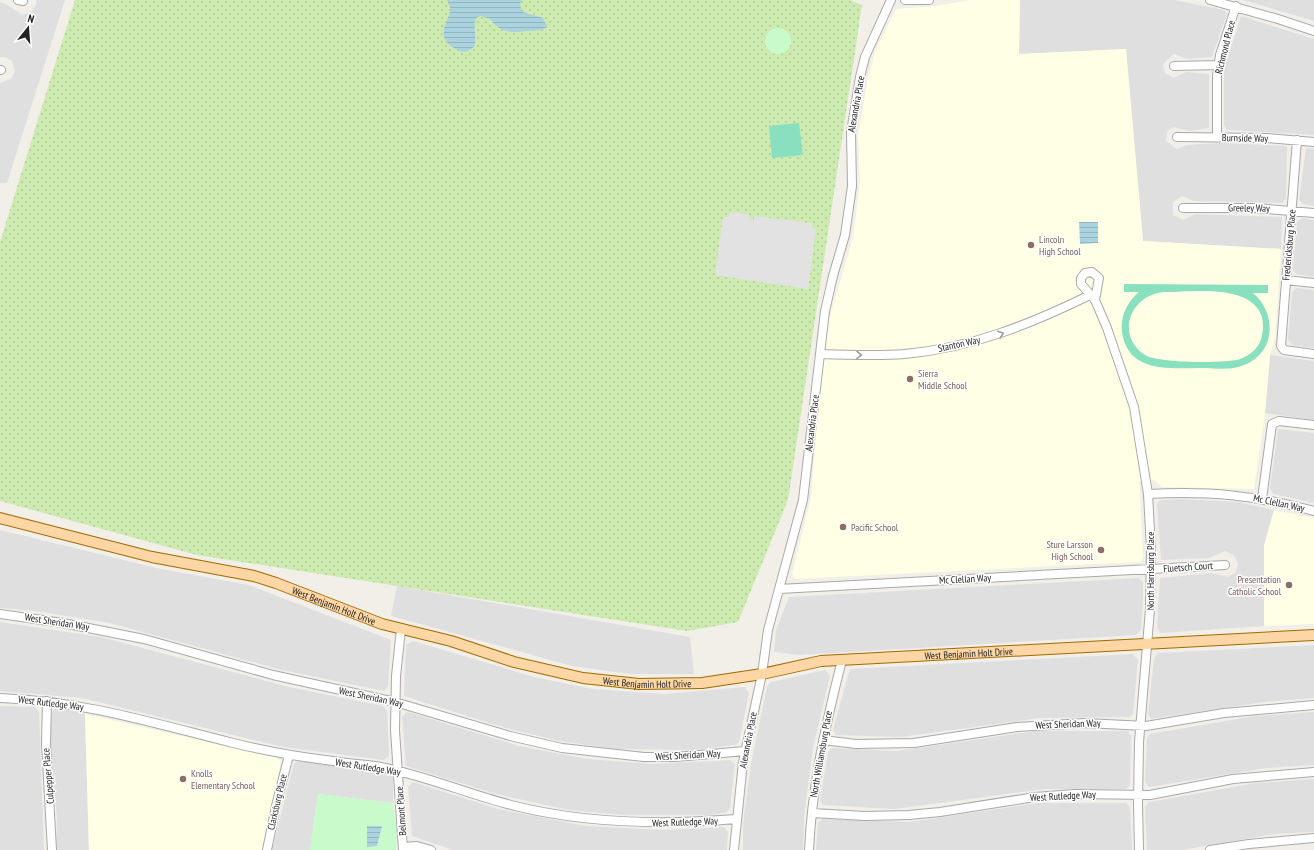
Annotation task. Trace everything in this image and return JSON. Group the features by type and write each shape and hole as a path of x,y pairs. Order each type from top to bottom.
{"main road":[{"name":"West Benjamin Holt Drive","path":"0,518 152,557 254,576 276,582 382,624 450,641 546,670 606,681 638,684 698,683 762,674 811,662 1314,635"}],"street":[{"name":"Alexandria Place","path":"734,850 736,819 745,751 762,674 768,630 780,589 802,500 828,296 845,235 852,186 851,132 860,77 865,57 891,0"},
{"path":"905,0 929,0"},
{"path":"1210,0 1236,6 1314,31"},
{"name":"Richmond Place","path":"1217,137 1218,65 1236,6"},
{"path":"1174,66 1218,65"},
{"name":"Burnside Way","path":"1177,137 1217,137 1314,142"},
{"name":"Fredericksburg Place","path":"1298,140 1281,346 1282,350 1314,354"},
{"name":"Greeley Way","path":"1183,208 1256,208 1314,213"},
{"path":"1286,280 1314,283"},
{"name":"Stanton Way","path":"820,354 893,354 948,347 987,338 1017,328 1092,298"},
{"name":"North Harrisburg Place","path":"1092,298 1107,328 1134,407 1148,494 1151,569 1148,644 1140,726 1138,795 1140,850"},
{"path":"1262,498 1270,431 1273,423 1279,421 1314,425"},
{"name":"Mc Clellan Way","path":"1148,494 1214,493 1262,498 1314,511"},
{"name":"Fluetsch Court","path":"1151,569 1225,565"},
{"name":"Mc Clellan Way","path":"780,589 1151,569"},
{"name":"West Sheridan Way","path":"0,614 110,631 292,680 395,702 510,736 556,747 589,752 637,756 675,757 745,751"},
{"name":"Belmont Place","path":"401,629 395,702 403,848"},
{"name":"North Williamsburg Place","path":"809,850 812,813 823,740 842,660"},
{"name":"West Rutledge Way","path":"0,698 47,701 118,713 234,744 289,755 381,767 515,806 577,818 647,823 682,823 736,819"},
{"name":"Culpepper Place","path":"47,701 46,743 52,850"},
{"name":"West Sheridan Way","path":"823,740 885,745 926,742 987,731 1053,724 1100,723 1140,726 1160,725 1269,708 1314,705"},
{"name":"Clarksburg Place","path":"267,850 289,755"},
{"name":"West Rutledge Way","path":"812,813 865,816 910,815 940,812 1035,797 1074,794 1138,795 1233,779 1314,772"},
{"path":"1210,850 1249,844 1314,838"},
{"path":"403,848 417,846 431,850"}],"shaded area":[{"path":"36,0 65,0 7,183 0,183 0,83 11,79 15,71 12,61 5,57 0,57 0,2 6,4 22,15 31,12 37,3"},
{"name":"Lincoln High School","path":"971,0 1020,0 1019,54 1126,49 1143,241 1281,249 1275,339 1270,355 1265,413 1254,489 1162,487 1154,480 1139,481 1143,558 1140,562 795,579 792,574 811,498 823,339 853,238 860,181 858,136 868,78 875,52 896,9 935,6"},
{"path":"1020,0 1174,0 1224,10 1227,14 1212,57 1187,59 1174,54 1163,64 1165,73 1173,78 1186,72 1209,74 1209,128 1189,131 1173,127 1167,132 1166,141 1177,149 1187,145 1221,143 1287,146 1286,199 1282,203 1194,201 1182,196 1173,202 1173,215 1183,220 1195,214 1282,217 1281,249 1143,241 1126,49 1019,54"},
{"path":"1243,0 1314,0 1314,21"},
{"path":"1241,16 1314,39 1314,135 1227,130 1224,125 1224,69"},
{"path":"1306,148 1314,149 1314,206 1303,204 1299,200"},
{"path":"730,212 749,214 749,220 754,221 754,216 812,223 812,228 816,229 808,289 715,275 723,217 729,217"},
{"path":"1302,218 1314,220 1314,277 1296,274 1293,270 1297,222"},
{"path":"1296,288 1314,290 1314,348 1292,345 1288,339 1292,292"},
{"path":"1270,355 1314,361 1314,420 1265,413"},
{"path":"1278,429 1314,433 1314,503 1273,494 1270,488"},
{"path":"1182,499 1237,502 1274,510 1264,546 1264,626 1160,633 1157,627 1160,578 1211,573 1228,577 1236,572 1238,564 1234,555 1225,551 1209,558 1161,560 1157,504 1160,500"},
{"name":"Presentation Catholic School","path":"1274,510 1314,518 1314,624 1264,626 1264,546"},
{"path":"0,530 161,569 249,585 391,640 388,686 384,691 282,670 110,623 35,611 0,608"},
{"path":"1138,578 1143,582 1143,598 1141,630 1136,635 799,655 774,652 776,630 789,597"},
{"path":"397,586 690,637 694,674 630,674 572,666 391,616"},
{"path":"0,622 101,637 289,687 383,706 387,711 389,756 384,760 283,747 82,698 0,691"},
{"path":"413,641 534,677 593,689 664,694 745,687 749,693 739,742 735,745 693,750 616,749 559,741 502,727 404,696 406,645"},
{"path":"1314,645 1314,698 1264,702 1151,719 1148,714 1154,658 1158,653"},
{"path":"1133,654 1138,660 1133,714 1129,717 1039,718 901,737 836,735 833,729 850,669"},
{"path":"825,670 830,676 813,748 804,817 803,850 743,850 743,824 751,764 767,686 771,682"},
{"path":"0,706 35,707 39,712 44,850 0,850"},
{"path":"56,707 85,714 89,850 56,850 57,820 50,733 52,712"},
{"path":"408,712 519,746 587,759 652,764 730,760 735,764 730,809 725,813 708,815 623,815 569,810 496,794 406,766 402,716"},
{"path":"1314,712 1314,765 1267,768 1149,787 1145,782 1147,738 1150,734 1255,716"},
{"name":"Knolls Elementary School","path":"85,714 275,757 281,761 263,850 89,850"},
{"path":"1036,731 1128,731 1131,736 1130,785 1126,789 1045,789 895,809 823,805 820,801 828,752 832,748 897,751"},
{"path":"299,760 390,774 393,777 393,803 318,794 310,850 272,850 294,763"},
{"path":"1314,779 1314,832 1274,834 1182,850 1147,850 1145,807 1149,802 1256,783"},
{"path":"413,782 498,809 586,826 664,830 724,827 728,832 727,850 453,850 412,836 408,787"},
{"path":"1038,803 1126,803 1130,807 1132,850 816,850 818,823 822,819 909,822"}],"green space":[{"path":"75,0 850,0 862,5 788,500 738,622 687,631 197,555 0,501 0,242"},
{"path":"778,28 787,32 791,41 787,50 778,54 769,50 765,41 769,32"},
{"path":"799,123 803,155 772,158 769,126"},
{"path":"1124,284 1268,285 1268,293 1253,293 1261,301 1269,321 1270,332 1267,342 1262,352 1255,359 1239,367 1223,369 1165,368 1153,366 1142,362 1133,355 1126,346 1122,332 1123,315 1131,300 1139,292 1124,292","holes":["1164,292 1220,292 1234,294 1246,299 1256,306 1262,317 1262,334 1257,347 1243,358 1221,362 1163,360 1145,355 1136,347 1131,337 1129,327 1130,317 1142,300 1152,295"]},
{"path":"318,794 393,803 397,833 396,850 310,850"}],"water":[{"path":"447,0 521,0 520,6 523,12 543,18 547,27 542,30 520,32 507,31 501,29 490,19 481,16 476,18 475,44 469,50 462,52 448,44 445,39 444,30 451,10"},
{"path":"1079,222 1098,222 1098,243 1080,244"},
{"path":"367,826 382,826 377,846 367,847"}],"place":[{"name":"Lincoln High School","path":"1031,245"},
{"name":"Sierra Middle School","path":"910,379"},
{"name":"Pacific School","path":"843,527"},
{"name":"Sture Larsson High School","path":"1101,550"},
{"name":"Presentation Catholic School","path":"1289,585"},
{"name":"Knolls Elementary School","path":"183,779"}]}
